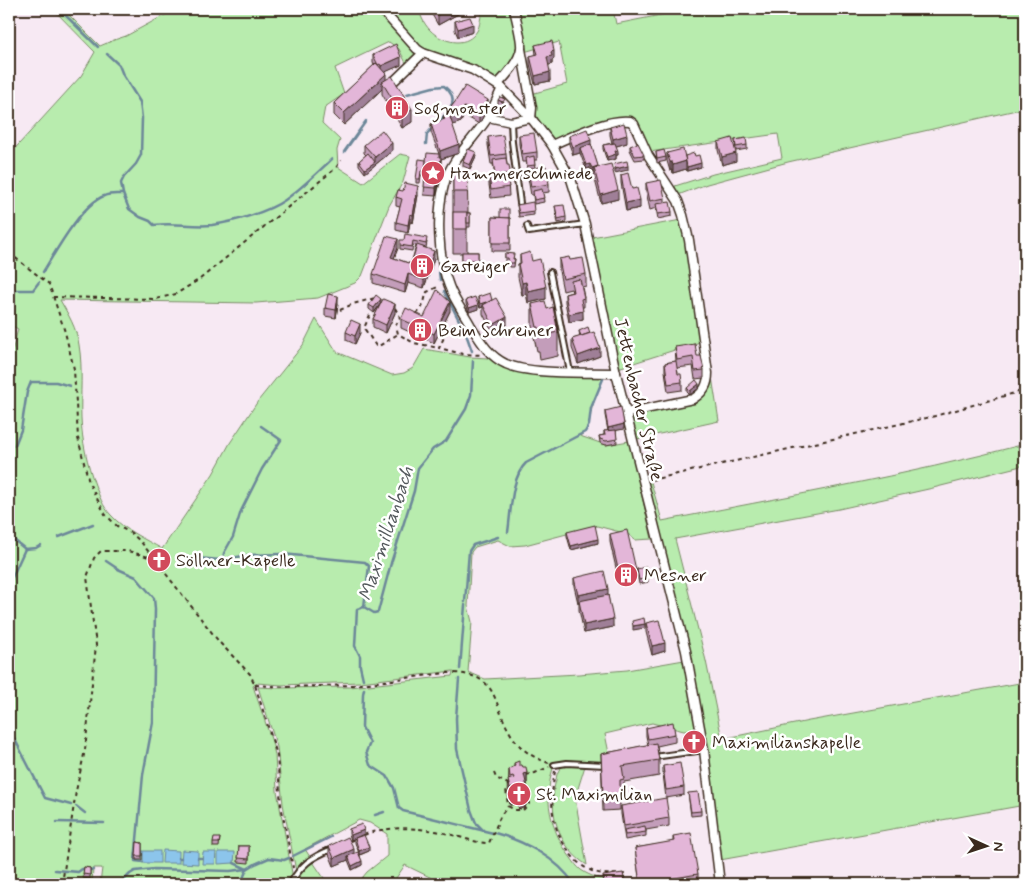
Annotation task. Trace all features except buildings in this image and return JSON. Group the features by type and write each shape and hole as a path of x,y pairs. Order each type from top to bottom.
{"street":[{"name":"Jettenbacher Straße","path":"381,9 408,40 423,53 473,70 499,86 531,118 552,145 571,179 585,224 616,373 686,651 704,750 720,884"},
{"path":"488,117 511,122 531,118 532,108 514,9"},
{"path":"521,49 499,86 488,117 454,163 444,185 440,210 440,239 445,274 448,284 462,310 489,354 496,359 508,365 521,368 616,373"},
{"path":"391,84 423,53"},
{"path":"552,145 592,128 622,120 630,120 634,124 648,155 678,201 683,215 689,240 708,372 707,384 701,394 693,399 626,413"}],"lane":[{"path":"511,122 520,203"},
{"path":"527,226 529,232 585,224"},
{"path":"550,272 570,372"},
{"path":"649,758 704,750"},
{"path":"556,764 578,763 598,766 611,764"},
{"path":"290,884 307,861 350,841"}],"path":[{"path":"53,297 147,299 176,294 200,280 336,168 341,160"},
{"path":"9,253 49,284 65,332 74,370 78,438 89,483 105,514 117,526 131,533 141,542 220,643 250,674 277,755 281,805 294,877"},
{"path":"413,315 421,310 426,292 448,284"},
{"path":"340,310 370,298 377,298"},
{"path":"390,306 396,309 400,317"},
{"path":"370,315 364,328 376,346 398,334"},
{"path":"405,315 400,317 396,324 398,334 414,343 463,354 489,354"},
{"path":"439,348 446,331"},
{"path":"643,482 665,475 723,464 935,416 1025,390"},
{"path":"62,884 76,791 85,750 96,645 87,577 94,558 101,551 128,551 153,558"},
{"path":"255,685 286,687 353,685 446,673 474,677 486,684 492,691 512,736 519,744 536,758 556,764"},
{"path":"508,806 515,810 523,810 529,804 525,775 556,764"},
{"path":"556,764 551,804 554,823 563,843 578,863 590,870 598,873 628,874"},
{"path":"494,772 496,778 508,784"},
{"path":"350,841 378,830 412,829 454,835 480,843 489,843 501,814 508,806 506,789 513,778"}],"green space":[{"path":"53,9 63,9 100,46 126,36 176,9 377,9 415,51 415,56 407,65 399,49 389,42 335,68 344,94 325,107 322,123 340,140 337,150 338,167 363,183 400,154 410,156 403,182 389,206 362,276 355,283 318,298 256,303 60,300 78,339 81,363 82,427 87,460 98,493 108,512 128,530 162,549 213,474 230,443 258,401 303,345 316,319 337,352 392,375 404,373 413,368 424,349 470,357 488,358 515,371 604,377 593,404 587,430 580,436 606,445 629,441 652,539 635,540 628,534 597,526 525,545 510,546 498,540 475,547 471,552 468,606 472,622 468,672 485,679 579,674 627,670 684,660 697,730 684,731 652,723 605,734 611,763 555,763 551,775 549,800 553,825 564,847 577,866 591,876 613,881 625,881 626,884 444,884 405,865 392,884 355,884 387,856 387,834 370,823 359,820 305,849 310,857 302,862 296,871 283,804 277,747 258,687 350,687 452,676 453,671 360,682 281,685 257,683 253,686 275,755 277,791 292,873 288,884 100,884 102,868 93,868 92,884 9,884 9,363 18,329 9,324 9,155 81,76 95,52"},
{"path":"385,9 419,9 424,22 432,32 444,39 457,42 468,40 475,34 479,26 482,9 513,9 518,38 516,51 505,71 496,78 468,64 434,54 422,48"},
{"path":"517,9 613,9 616,24 691,9 1025,9 1025,108 788,162 707,184 678,195 675,186 713,174 782,158 778,134 649,152 630,118 626,117 594,125 555,139 549,136 541,126 531,94 567,84 559,42 524,52"},
{"path":"681,220 685,235 700,342 618,368 592,237"},
{"path":"712,377 719,421 637,439 631,416 693,402 706,392"},
{"path":"1025,444 1025,465 839,509 675,539 706,661 722,739 809,721 1025,682 1025,805 720,860 699,698 681,617 647,484 651,482 662,521 889,476"},
{"path":"566,765 585,766 575,798 587,865 569,849 554,816 553,804 557,775 560,769"},
{"path":"311,859 328,884 292,884 300,870"}],"water":[{"path":"163,850 179,851 179,863 162,863"},
{"path":"182,850 198,851 198,864 181,863"},
{"path":"143,851 160,851 160,863 143,863"},
{"path":"203,852 216,852 215,864 202,864"},
{"path":"218,852 235,852 234,863 218,864"}],"waterway":[{"path":"59,9 98,47"},
{"path":"107,54 119,65 140,102 142,118 141,155 121,183 123,194 129,209 154,225 212,225 230,222 260,212 278,204 291,195 332,159"},
{"path":"407,94 444,86 449,91 453,100 446,114 437,123"},
{"path":"344,152 366,121"},
{"path":"426,144 427,134 433,127"},
{"path":"43,272 78,218 95,201 106,195 123,194"},
{"path":"439,271 440,280"},
{"path":"9,290 33,290 39,282"},
{"path":"444,291 466,334 472,351"},
{"name":"Maximillianbach","path":"363,679 360,656 355,646 357,609 364,607 374,613 378,612 391,563 414,491 418,468 433,449 446,441 466,409 471,395 473,361"},
{"path":"508,532 513,495 521,469 526,463 585,432 589,425 591,408 603,379"},
{"path":"15,445 21,430 27,392 31,382 56,382 70,386"},
{"path":"223,560 241,511 262,469 281,440 261,426"},
{"path":"12,456 11,531 14,540 25,549"},
{"path":"59,537 93,524"},
{"path":"465,602 469,551 473,545 498,537"},
{"path":"9,584 25,549 36,548 41,545"},
{"path":"197,558 221,560 248,555 282,554 365,562 369,566 364,607"},
{"path":"106,561 136,577 154,598 153,722 143,775 135,861 143,862"},
{"path":"460,669 465,605"},
{"path":"459,679 456,718 457,749 471,810 476,823 483,830"},
{"name":"Maximillianbach","path":"364,689 362,727 370,743 366,752 370,765 387,776 394,788 399,808 403,811 493,833"},
{"path":"9,728 45,798 71,805"},
{"path":"76,806 85,813"},
{"path":"375,815 384,812"},
{"path":"57,822 104,823"},
{"name":"Maximillianbach","path":"495,833 506,836 539,852 559,866 574,884"},
{"path":"293,856 331,837"},
{"path":"120,884 135,871 154,869 230,871 247,869 269,858 284,860 289,858"},
{"path":"234,863 247,869 242,884"},
{"path":"55,870 78,872 82,869 93,870"}],"place":[{"name":"Sogmoaster","path":"397,108"},
{"name":"Hammerschmiede","path":"433,173"},
{"name":"Gasteiger","path":"422,266"},
{"name":"Beim Schreiner","path":"420,330"},
{"name":"Söllner-Kapelle","path":"159,560"},
{"name":"Mesner","path":"626,575"},
{"name":"Maximilianskapelle","path":"694,742"},
{"name":"St. Maximilian","path":"519,794"}]}
